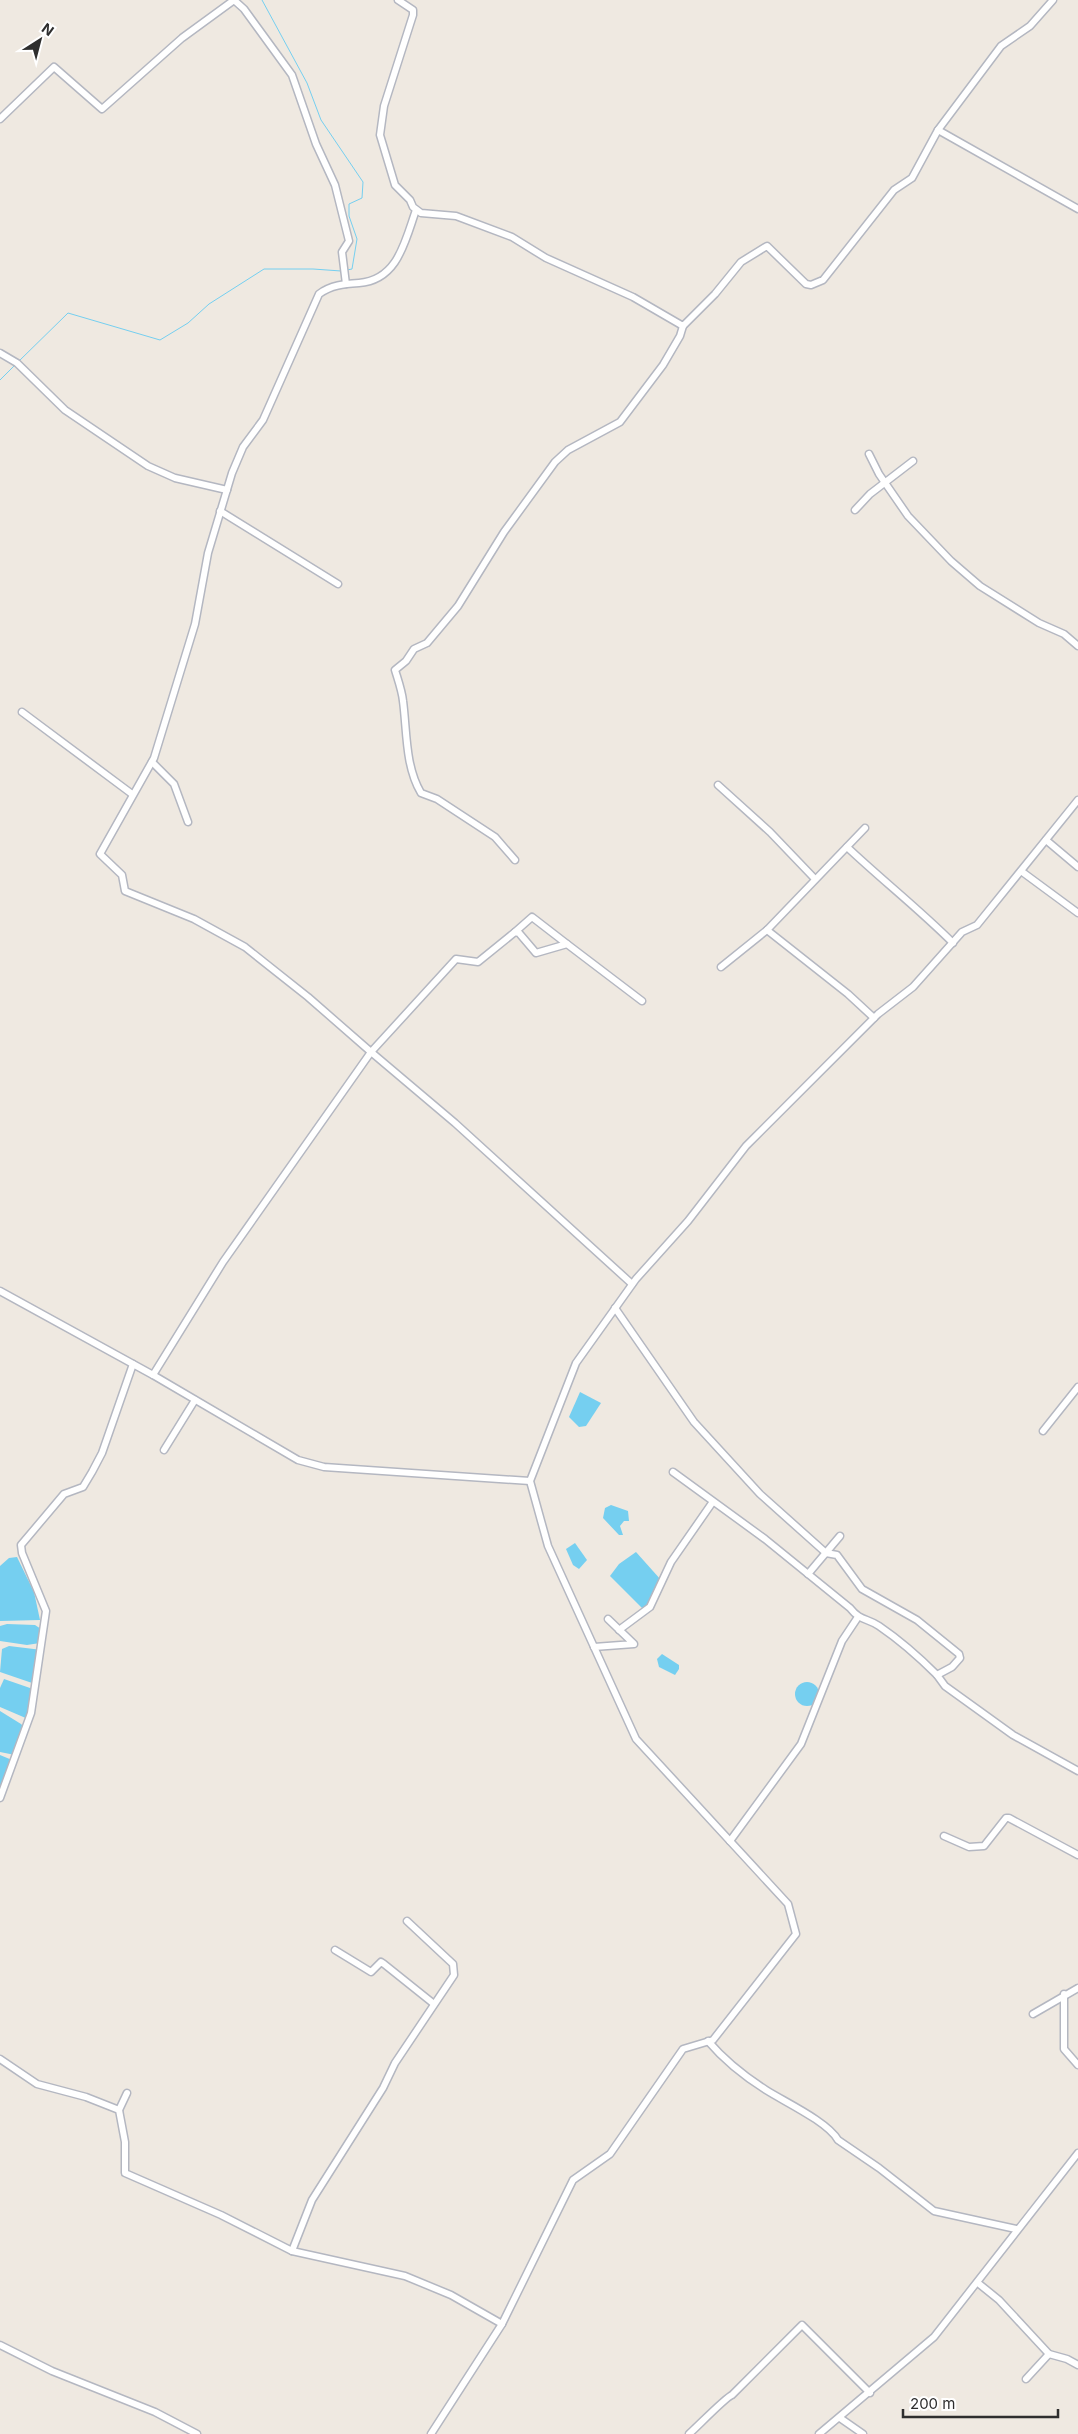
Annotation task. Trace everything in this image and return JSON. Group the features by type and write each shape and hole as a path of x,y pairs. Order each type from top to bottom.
{"street":[{"path":"0,119 54,66 102,109 182,38 234,0 244,9 292,76 316,144 332,175 349,241 342,252 346,284"},
{"path":"398,0 413,10 413,15 384,106 380,135 395,184 416,210 421,213 456,216 494,229 512,237 546,258 633,297 683,326"},
{"path":"515,860 495,837 437,799 421,793 416,784 409,752 403,698 395,670 406,661 414,650 427,643 458,606 504,532 555,462 568,450 620,422 663,365 683,326 715,294 741,262 767,246 806,284 811,285 823,280 894,190 912,178 938,130 1001,46 1030,26 1053,0"},
{"path":"938,130 1078,209"},
{"path":"416,210 399,259 390,271 375,280 328,287 319,294 263,420 243,447 220,510 208,553 195,624 152,762 132,794 100,854 122,875 125,891 194,919 245,947 308,997 455,1123 632,1284"},
{"path":"0,353 16,363 65,410 148,466 175,478 227,490"},
{"path":"869,454 885,483 908,516 951,560 980,586 1039,623 1064,634 1078,646"},
{"path":"854,510 870,494 913,461"},
{"path":"220,510 338,584"},
{"path":"22,712 132,794"},
{"path":"152,762 174,784 188,822"},
{"path":"718,785 770,832 815,880"},
{"path":"430,2434 502,2324 574,2180 610,2154 683,2049 713,2040 796,1934 788,1904 636,1739 548,1546 530,1481 576,1363 632,1284 688,1221 746,1146 874,1018 914,988 962,932 976,925 1078,800"},
{"path":"721,967 767,930 808,890 815,880 864,828"},
{"path":"1046,840 1078,867"},
{"path":"847,847 893,891 923,913 953,943"},
{"path":"1021,871 1078,913"},
{"path":"153,1375 223,1262 371,1052 456,959 478,962 532,917 642,1002"},
{"path":"767,930 848,994 874,1018"},
{"path":"515,932 519,933 536,953 567,944"},
{"path":"0,1290 153,1375 298,1460 324,1467 530,1481"},
{"path":"615,1308 694,1422 760,1494 826,1553 837,1555 862,1589 917,1620 959,1654 960,1658 952,1667 937,1675"},
{"path":"0,1798 31,1713 46,1612 22,1553 21,1545 64,1494 83,1487 102,1453 133,1364"},
{"path":"1043,1432 1078,1387"},
{"path":"164,1450 195,1400"},
{"path":"672,1472 712,1503 765,1539 850,1608 858,1617 872,1621 911,1649 937,1675 945,1686 1013,1735 1078,1772"},
{"path":"619,1630 650,1607 671,1562 712,1503"},
{"path":"808,1574 840,1536"},
{"path":"730,1841 801,1744 842,1641 858,1617"},
{"path":"594,1647 634,1644 608,1619"},
{"path":"944,1836 969,1848 984,1846 1006,1818 1010,1818 1078,1856"},
{"path":"292,2251 312,2200 383,2088 394,2063 454,1975 453,1964 407,1921"},
{"path":"335,1950 372,1972 380,1962 384,1964 434,2004"},
{"path":"1032,2014 1064,1994 1078,1988"},
{"path":"1064,1994 1064,2049 1078,2065"},
{"path":"708,2041 724,2060 766,2090 801,2110 834,2133 838,2140 879,2168 934,2211 1016,2229"},
{"path":"0,2059 37,2084 86,2097 119,2110"},
{"path":"127,2093 119,2110 125,2142 126,2173 221,2215 292,2251 405,2276 451,2296 502,2324"},
{"path":"818,2434 870,2393 934,2337 978,2283 1016,2229 1078,2153"},
{"path":"978,2283 999,2300 1049,2354 1067,2359 1078,2365"},
{"path":"689,2434 711,2415 727,2397 732,2395 802,2325 870,2393"},
{"path":"0,2344 52,2371 155,2412 197,2434"},
{"path":"1026,2379 1049,2354"},
{"path":"840,2418 863,2434"}],"water":[{"path":"580,1392 601,1403 586,1426 579,1427 569,1417"},
{"path":"611,1505 628,1511 629,1521 624,1521 620,1526 623,1535 619,1535 603,1518 605,1508"},
{"path":"575,1543 587,1560 579,1569 573,1565 566,1549"},
{"path":"636,1552 661,1580 644,1610 610,1576 619,1564"},
{"path":"17,1557 34,1592 40,1620 0,1621 0,1566 9,1558"},
{"path":"7,1624 35,1625 41,1629 40,1643 27,1645 0,1641 0,1626"},
{"path":"9,1646 42,1650 35,1684 0,1672 2,1649"},
{"path":"662,1654 679,1665 675,1675 659,1667 657,1659"},
{"path":"4,1679 30,1688 35,1695 28,1719 0,1707 0,1688"},
{"path":"807,1682 816,1685 819,1694 816,1703 807,1706 798,1703 795,1694 798,1685"},
{"path":"0,1711 26,1729 15,1755 0,1752"},
{"path":"0,1755 12,1760 0,1793"}],"waterway":[{"path":"262,0 307,83 321,120 363,182 362,198 349,204 349,216 357,239 352,269 347,270"},
{"path":"18,362 68,313 160,340 188,323 209,304 264,269 341,271"},
{"path":"0,380 15,365"}]}
